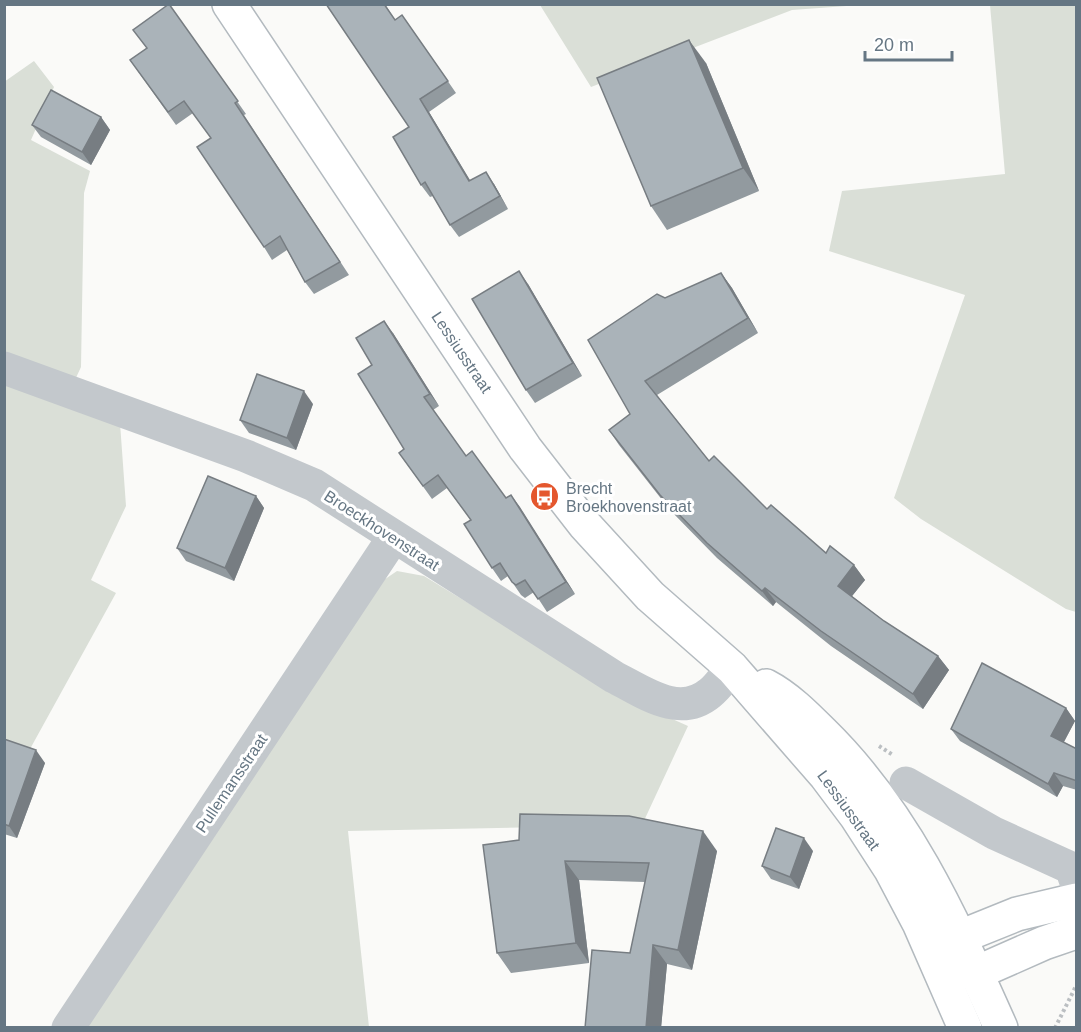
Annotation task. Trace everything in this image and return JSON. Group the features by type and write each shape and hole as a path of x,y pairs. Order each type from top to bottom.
{"main road":[{"name":"Lessiusstraat","path":"229,4 525,448 584,524 650,596 732,668 757,700 814,763 856,816 891,870 941,968 964,1028"},
{"name":"Lessiusstraat","path":"732,668 771,689 798,709 849,758 892,815 924,866 960,937 1001,1028"},
{"path":"1077,900 1017,914 960,937 941,968 976,973 1044,943 1077,932"}],"street":[{"name":"Broeckhovenstraat","path":"4,368 246,456 314,485 393,538 614,677 664,702 676,706 692,703 710,693 732,668"},
{"name":"Pullemansstraat","path":"68,1028 393,538"},
{"path":"906,783 994,832 1071,868 1077,882"}],"path":[{"path":"1056,1028 1077,986"}],"shaded area":[{"path":"540,5 860,5 792,10 591,87"},
{"path":"990,5 1076,5 1076,612 1066,609 921,519 894,498 965,295 829,251 842,191 1005,174"},
{"path":"34,61 54,87 31,140 90,171 84,193 81,367 74,382 5,356 4,82"},
{"path":"5,384 120,423 126,506 91,580 116,593 30,749 5,741"},
{"path":"397,571 424,576 621,696 688,726 642,825 348,831 369,1027 81,1028 372,588"}],"building":[{"path":"169,4 238,101 235,103 340,262 305,282 280,236 264,247 197,147 211,138 184,101 168,112 130,60 147,48 133,30"},
{"path":"326,4 384,4 395,20 402,15 448,81 420,99 469,181 486,172 500,196 450,225 425,182 421,185 393,137 409,127"},
{"path":"689,40 743,168 651,206 597,78"},
{"path":"51,90 101,117 82,152 32,125"},
{"path":"519,271 573,363 526,390 472,299"},
{"path":"721,273 748,318 645,381 709,461 714,456 767,509 771,505 826,553 830,546 854,565 838,586 884,621 938,656 913,694 821,631 765,588 762,591 707,543 660,495 609,430 630,414 588,340 657,294 665,298"},
{"path":"384,321 430,394 424,397 466,456 472,451 506,498 511,495 566,582 538,599 525,580 516,585 512,582 500,563 492,568 464,524 471,520 438,475 423,486 399,453 404,449 358,374 372,365 356,338"},
{"path":"257,374 304,391 287,438 240,420"},
{"path":"208,476 256,496 225,568 177,548"},
{"path":"982,663 1066,708 1051,736 1077,749 1077,781 1054,773 1048,784 951,729"},
{"path":"4,739 36,750 9,826 4,824"},
{"path":"520,814 629,816 703,831 678,950 653,945 646,1028 585,1028 592,950 630,953 649,863 565,861 576,943 497,953 483,845 519,840"},
{"path":"776,828 804,838 790,877 762,866"}],"place":[{"name":"Brecht Broekhovenstraat","path":"545,497"}]}
